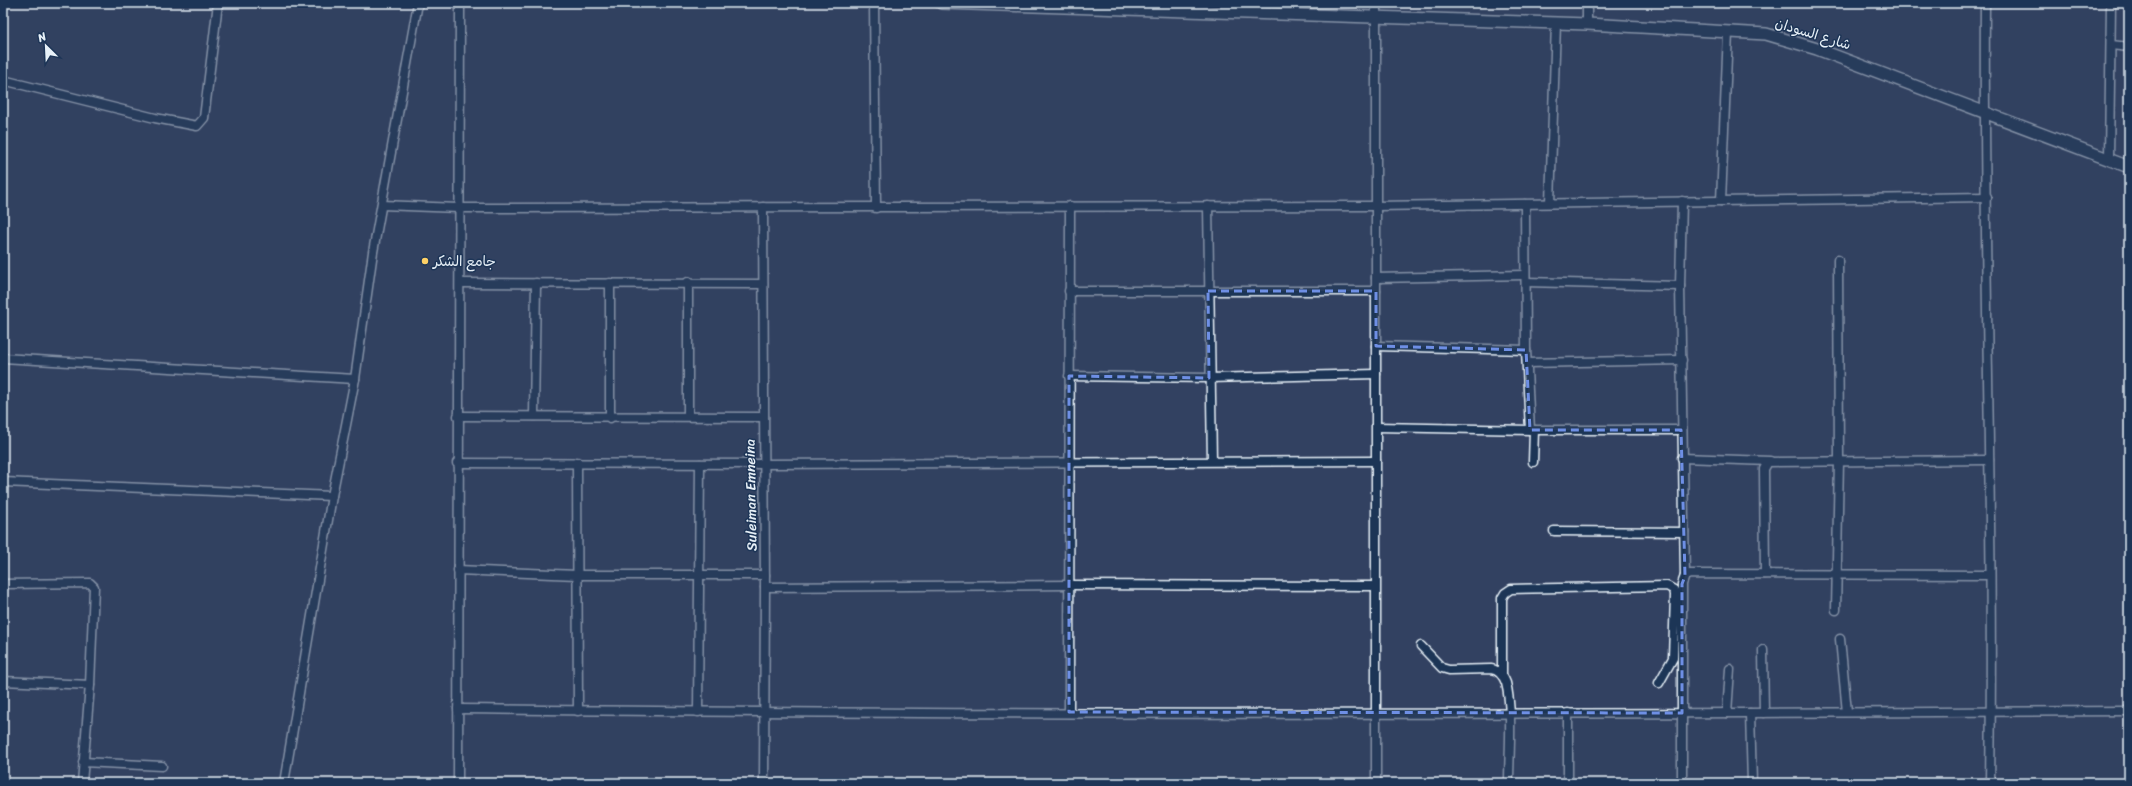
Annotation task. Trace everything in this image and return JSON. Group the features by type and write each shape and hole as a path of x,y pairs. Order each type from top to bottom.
{"main road":[{"name":"شارع السودان","path":"940,3 1587,24 1728,32 1780,37 1817,49 2129,167"}],"street":[{"path":"3,80 155,118 197,126 204,118 218,3"},
{"path":"284,783 332,496 355,379 382,205 418,3"},
{"path":"458,783 458,416 460,283 458,208 460,3"},
{"path":"874,3 876,208"},
{"path":"1376,3 1376,783"},
{"path":"1587,3 1587,24"},
{"path":"1985,3 1984,113 1987,198 1990,460 1990,783"},
{"path":"2109,159 2111,3"},
{"path":"1550,203 1556,23"},
{"path":"1721,201 1728,32"},
{"path":"2111,45 2129,47"},
{"path":"382,205 458,208 1375,206 1987,198"},
{"path":"1682,202 1680,286 1685,576 1682,584 1682,783"},
{"path":"1525,204 1526,350 1533,462"},
{"path":"1069,712 1068,463 1070,206"},
{"path":"1208,206 1209,378 1212,461"},
{"name":"Suleiman Emneina","path":"763,207 763,464 765,575 764,783"},
{"path":"1836,610 1839,461 1838,260"},
{"path":"1376,278 1526,279 1680,286"},
{"path":"460,283 688,282 763,284"},
{"path":"688,282 688,416"},
{"path":"534,416 536,283"},
{"path":"610,283 610,418"},
{"path":"1069,291 1376,291"},
{"path":"1376,346 1526,350"},
{"path":"3,358 355,379"},
{"path":"1527,363 1682,360"},
{"path":"1069,376 1209,378 1376,374"},
{"path":"458,416 610,418 688,416 764,417"},
{"path":"1377,427 1532,430 1682,430"},
{"path":"1682,458 1770,461 1990,460"},
{"path":"458,463 577,462 763,464 1376,461"},
{"path":"1765,574 1764,469 1765,465 1770,461"},
{"path":"577,462 576,575 578,711"},
{"path":"698,712 700,464"},
{"path":"3,482 332,496"},
{"path":"1554,531 1684,532"},
{"path":"458,570 576,575 765,575"},
{"path":"1685,576 1690,574 1990,575"},
{"path":"3,584 92,584 94,589 90,684 82,783"},
{"path":"765,587 1068,585 1375,586"},
{"path":"1509,783 1509,713 1506,683 1502,674 1502,598 1505,593 1511,589 1667,586 1674,590 1673,658 1659,683"},
{"path":"1840,639 1847,712"},
{"path":"1421,646 1442,668 1449,670 1491,669 1497,670 1502,674"},
{"path":"1763,650 1764,713"},
{"path":"1728,713 1730,670"},
{"path":"3,681 90,684"},
{"path":"458,709 698,712 1375,713 2129,711"},
{"path":"1568,713 1568,783"},
{"path":"1750,713 1752,783"},
{"path":"84,762 162,766"}],"highlighted area":[{"path":"1208,291 1376,291 1376,346 1526,350 1530,430 1681,430 1685,576 1682,584 1682,713 1069,712 1069,376 1209,378"}],"place":[{"name":"جامع الشكر","path":"425,261"}]}
